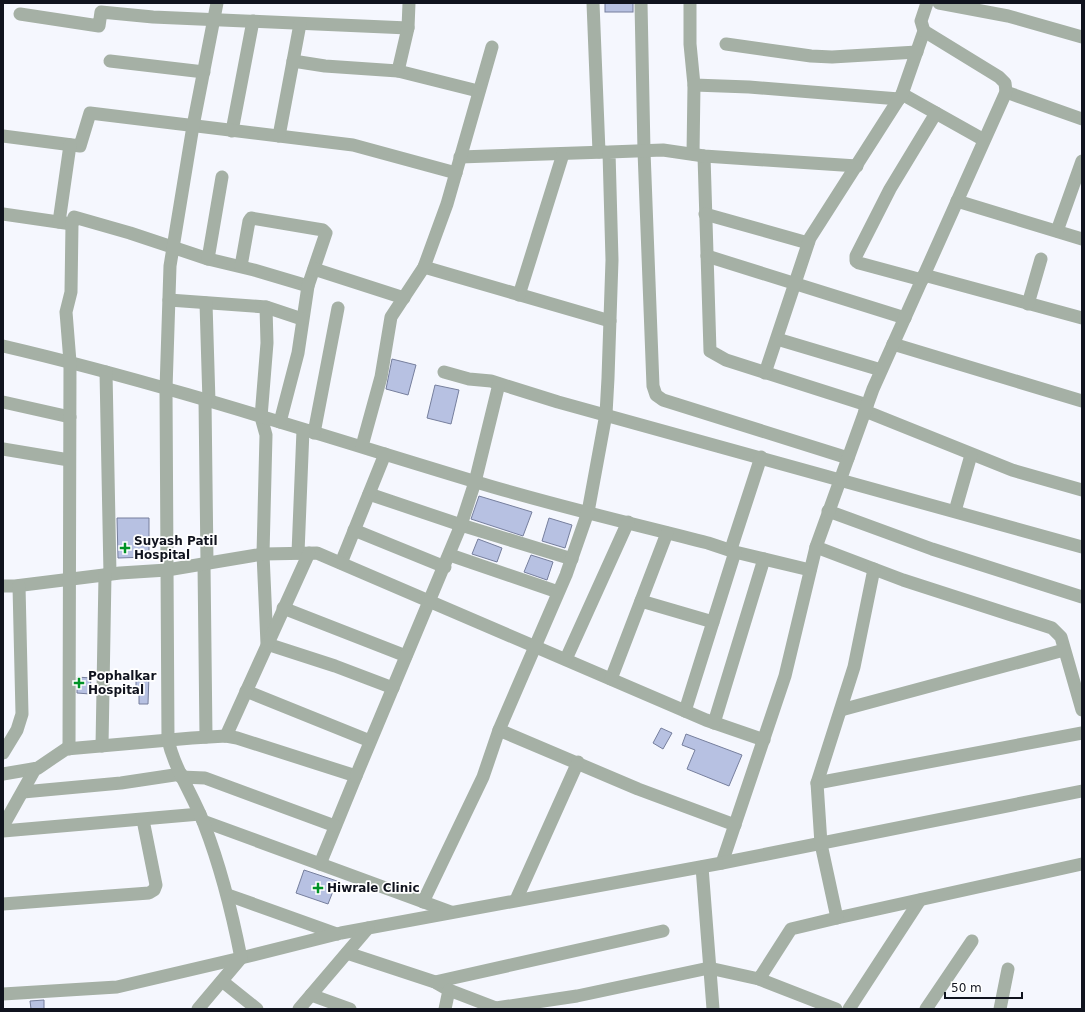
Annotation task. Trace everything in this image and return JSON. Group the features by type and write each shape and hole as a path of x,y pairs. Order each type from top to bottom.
{"street":[{"path":"217,3 193,126 172,248 166,389 168,740 181,775 202,818 228,895 241,958"},
{"path":"398,71 408,28 409,3"},
{"path":"423,902 483,777 499,730 572,558 588,512 606,414 612,260 593,3"},
{"path":"641,3 644,151 653,386 656,395 663,400 848,458"},
{"path":"690,3 690,44 698,155 705,214 710,351 726,360 866,408 971,455 1020,472 1082,490"},
{"path":"765,373 796,284 808,243 901,96 924,31 921,21 927,3"},
{"path":"939,3 1008,16 1082,37"},
{"path":"20,14 99,26 102,12 153,17 408,28"},
{"path":"232,132 253,21"},
{"path":"279,136 300,24"},
{"path":"722,863 785,676 810,570 828,511 881,370 1006,92 1005,83 1000,77 924,31"},
{"path":"726,44 804,55 832,57 917,52"},
{"path":"362,446 381,377 391,317 424,268 456,173 478,91 492,47"},
{"path":"110,61 204,72"},
{"path":"293,61 325,66 398,71 478,91"},
{"path":"694,86 749,87 901,96 936,113 984,140"},
{"path":"1006,92 1082,119"},
{"path":"3,136 80,146 90,113 232,132 353,145 456,173"},
{"path":"936,113 890,189 856,256 856,261 859,263 1082,318"},
{"path":"69,749 70,362 66,312 71,292 66,223 70,145"},
{"path":"460,157 663,150 698,155 857,166"},
{"path":"519,295 563,154"},
{"path":"1057,231 1082,161"},
{"path":"208,259 222,177"},
{"path":"957,201 1082,239"},
{"path":"3,214 66,223 74,217 130,232 172,248 208,259 240,266 308,286"},
{"path":"705,214 808,243"},
{"path":"240,266 249,221 251,218 323,230 326,233 326,237 308,286 298,354 280,422"},
{"path":"707,256 905,318"},
{"path":"1028,304 1041,259"},
{"path":"424,268 610,321"},
{"path":"314,269 404,298"},
{"path":"169,300 206,304 266,307 302,319"},
{"path":"206,304 206,737"},
{"path":"266,307 267,343 261,417 266,435 263,554 267,644"},
{"path":"226,736 283,608 303,553 308,431 338,308"},
{"path":"777,339 881,370"},
{"path":"893,344 1082,401"},
{"path":"3,346 70,362 166,389 362,446 476,482 733,551 810,570"},
{"path":"102,746 107,574 106,372"},
{"path":"444,372 469,379 499,384 558,402 606,414 1082,547"},
{"path":"320,864 461,525 476,482 499,384"},
{"path":"3,402 70,417"},
{"path":"3,449 69,460"},
{"path":"341,563 385,454"},
{"path":"955,511 971,455"},
{"path":"685,711 713,622 761,457"},
{"path":"369,494 461,525 572,558"},
{"path":"828,511 932,549 1082,597"},
{"path":"566,659 628,522"},
{"path":"354,530 447,561 558,592"},
{"path":"611,679 667,533"},
{"path":"816,547 874,569 1052,628 1061,637 1082,710"},
{"path":"3,586 19,586 107,574 167,570 263,554 317,553 535,645 685,711 714,723 764,740"},
{"path":"714,723 764,559"},
{"path":"837,918 820,844 816,783 854,667 874,569"},
{"path":"3,753 17,730 22,714 19,586"},
{"path":"641,602 713,622"},
{"path":"283,608 406,656"},
{"path":"267,644 335,666 393,688"},
{"path":"841,710 1064,650"},
{"path":"246,691 370,741"},
{"path":"499,730 578,762 638,789 735,825"},
{"path":"816,783 1082,733"},
{"path":"3,774 35,769 69,749 226,736 274,749 356,776"},
{"path":"516,900 578,762"},
{"path":"3,826 35,769"},
{"path":"22,792 113,784 181,775 205,778 336,826"},
{"path":"3,994 117,987 337,934 702,867 1082,791"},
{"path":"3,832 143,820 202,818 320,864 451,912"},
{"path":"3,904 149,893 154,890 156,885 143,820"},
{"path":"760,979 791,929 1082,864"},
{"path":"702,867 713,1009"},
{"path":"228,895 337,934"},
{"path":"848,1009 920,900"},
{"path":"299,1009 368,928"},
{"path":"435,982 663,931"},
{"path":"926,1009 972,941"},
{"path":"347,953 435,982 449,990 498,1008 577,996 709,968 760,979 836,1009"},
{"path":"198,1009 241,958"},
{"path":"1000,1009 1008,969"},
{"path":"222,981 257,1009"},
{"path":"445,1009 449,990"},
{"path":"311,995 350,1009"}],"building":[{"path":"605,3 633,3 633,12 605,12"},
{"path":"392,359 416,365 408,395 386,389"},
{"path":"435,385 459,390 451,424 427,418"},
{"path":"479,496 532,512 523,536 471,519"},
{"path":"117,518 149,518 149,557 118,558"},
{"path":"549,518 572,525 565,548 542,541"},
{"path":"478,539 502,548 497,562 472,554"},
{"path":"531,555 553,562 547,580 524,572"},
{"path":"136,675 149,675 148,704 139,704 139,693 136,693"},
{"path":"77,677 91,678 90,694 77,693"},
{"path":"661,728 672,733 663,749 653,743"},
{"path":"686,734 742,755 729,786 687,769 695,750 682,745"},
{"path":"304,870 337,881 328,904 296,893"},
{"path":"44,1000 44,1009 31,1009 30,1001"}],"place":[{"name":"Suyash Patil Hospital","path":"125,548"},
{"name":"Pophalkar Hospital","path":"79,683"},
{"name":"Hiwrale Clinic","path":"318,888"}]}
